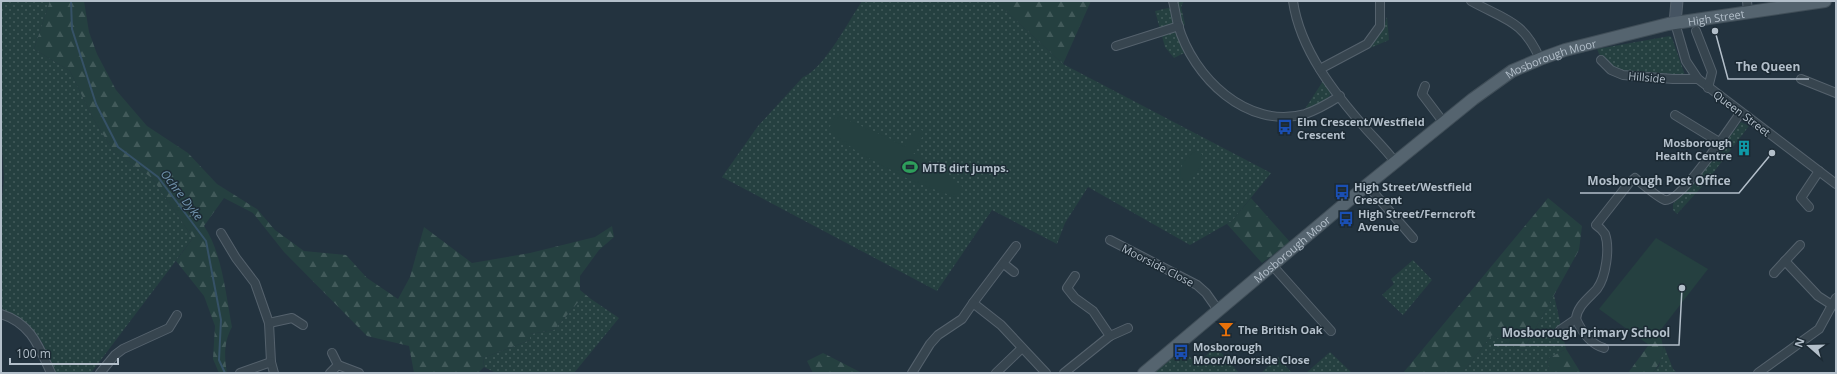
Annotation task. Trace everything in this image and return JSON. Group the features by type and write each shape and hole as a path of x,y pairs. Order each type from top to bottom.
{"main road":[{"path":"1675,23 1678,1"},
{"name":"High Street","path":"1632,34 1747,7 1825,1"},
{"name":"Mosborough Moor","path":"1144,373 1367,185 1500,78 1540,59 1565,50 1632,34"}],"street":[{"path":"1173,1 1178,26 1196,62 1206,76 1234,102 1256,113 1278,117 1304,114 1327,104 1340,96"},
{"path":"1293,1 1300,28 1320,69 1340,96 1396,162"},
{"path":"1320,69 1367,44 1375,35 1380,26 1380,1"},
{"path":"1471,1 1518,25 1533,43 1540,59"},
{"name":"Queen Street","path":"1675,23 1686,61 1698,79 1836,184"},
{"path":"1116,46 1178,26"},
{"path":"1696,31 1712,72 1708,88"},
{"name":"Hillside","path":"1601,60 1612,70 1623,75 1673,79 1698,79"},
{"path":"1802,79 1836,93"},
{"path":"1425,86 1422,94 1444,123"},
{"path":"1560,330 1576,319 1577,314 1585,302 1598,288 1604,276 1606,266 1605,234 1596,225 1629,183 1635,178 1656,193 1659,197 1669,200 1695,176 1741,112"},
{"path":"1675,115 1718,142"},
{"path":"1810,207 1800,198 1820,171"},
{"path":"1367,185 1413,238"},
{"path":"221,233 236,258 255,283 269,323 271,362 274,373"},
{"name":"Moorside Close","path":"1110,240 1197,285 1206,293 1218,310"},
{"path":"1774,273 1800,244"},
{"path":"912,373 930,344 938,335 962,319 1016,246"},
{"path":"1758,373 1819,329 1834,301 1818,296 1786,261"},
{"path":"1004,264 1014,272"},
{"path":"1272,265 1330,331"},
{"path":"1075,276 1068,288 1075,298 1093,311 1110,336"},
{"path":"973,303 1001,325 1046,373"},
{"path":"1,314 22,324 33,336 51,373"},
{"path":"100,373 115,355 123,349 169,328 177,315"},
{"path":"269,323 292,318 303,325"},
{"path":"1576,319 1589,339 1597,346 1604,348"},
{"path":"1064,373 1110,336 1128,328"},
{"path":"996,373 1022,348"},
{"path":"332,353 338,365 359,373"},
{"path":"240,373 271,362"},
{"path":"330,373 338,365"}],"green space":[{"path":"1,1 50,1 34,49 70,71 94,120 114,152 152,178 193,238 91,373 55,373 42,342 21,321 1,308 1,210 4,178 1,131"},
{"path":"50,1 84,1 89,32 97,54 116,90 147,126 188,153 217,184 257,209 275,230 304,251 346,255 367,278 398,299 410,277 424,227 472,263 530,253 595,237 612,226 614,237 599,250 580,276 580,290 591,299 581,299 554,330 530,334 530,340 483,358 484,367 478,373 414,373 409,346 367,336 284,252 253,213 224,198 204,226 215,248 219,261 232,327 227,338 225,349 227,373 219,373 213,359 215,326 204,296 176,261 193,238 152,178 114,152 94,120 70,71 34,49"},
{"path":"862,1 995,1 1063,64 1271,173 1232,221 1190,245 1088,187 1065,223 1057,244 992,210 937,291 722,177 758,126 803,77 819,65 827,55"},
{"path":"995,1 1091,1 1063,64"},
{"path":"1176,1 1184,1 1181,7 1185,24 1179,35 1186,52 1174,58 1165,47 1155,11 1177,6"},
{"path":"1387,17 1389,40 1370,48 1383,29"},
{"path":"1670,36 1685,75 1631,71 1620,73 1600,56 1597,49"},
{"path":"1323,81 1331,93 1327,99 1320,104 1305,109"},
{"name":"MTB dirt jumps.","path":"836,115 891,139 904,147 918,128 925,132 913,153 962,186 955,197 912,181 859,153 828,130"},
{"path":"1741,122 1749,126 1707,181 1677,214 1673,210 1673,204 1700,176"},
{"path":"1197,151 1202,154 1200,167 1196,174 1186,182 1181,178 1182,166 1189,156"},
{"path":"1251,198 1290,242 1262,263 1227,224 1232,221"},
{"path":"1548,198 1582,226 1579,250 1523,351 1492,335 1462,373 1403,373"},
{"path":"1656,238 1708,269 1649,345 1599,309"},
{"path":"1413,260 1432,280 1403,315 1382,295 1394,284 1391,279"},
{"path":"1554,295 1566,349 1547,359 1549,373 1462,373 1492,335 1523,351"},
{"path":"581,299 591,299 619,318 574,373 496,373 484,367 483,358 530,340 530,334 554,330"},
{"path":"1659,331 1663,353 1662,358 1656,368 1652,373 1628,373"},
{"path":"1664,346 1673,369 1677,373 1652,373 1659,366"},
{"path":"1216,347 1239,373 1154,373 1183,348 1196,364"},
{"path":"1566,349 1581,373 1549,373 1547,359"},
{"path":"1330,352 1352,373 1306,373"},
{"path":"823,353 862,373 813,373 807,361"},
{"path":"1278,357 1292,373 1261,373"}],"waterway":[{"name":"Ochre Dyke","path":"71,1 72,29 96,104 118,147 158,177 206,241 221,320 219,360 225,373"}],"place":[{"name":"The Queen","path":"1715,31"},
{"name":"Elm Crescent/Westfield Crescent","path":"1285,127"},
{"name":"Mosborough Health Centre","path":"1744,148"},
{"name":"Mosborough Post Office","path":"1772,153"},
{"name":"MTB dirt jumps.","path":"910,167"},
{"name":"High Street/Westfield Crescent","path":"1342,192"},
{"name":"High Street/Ferncroft Avenue","path":"1346,219"},
{"name":"Mosborough Primary School","path":"1682,288"},
{"name":"The British Oak","path":"1226,329"},
{"name":"Mosborough Moor/Moorside Close","path":"1181,352"}]}
